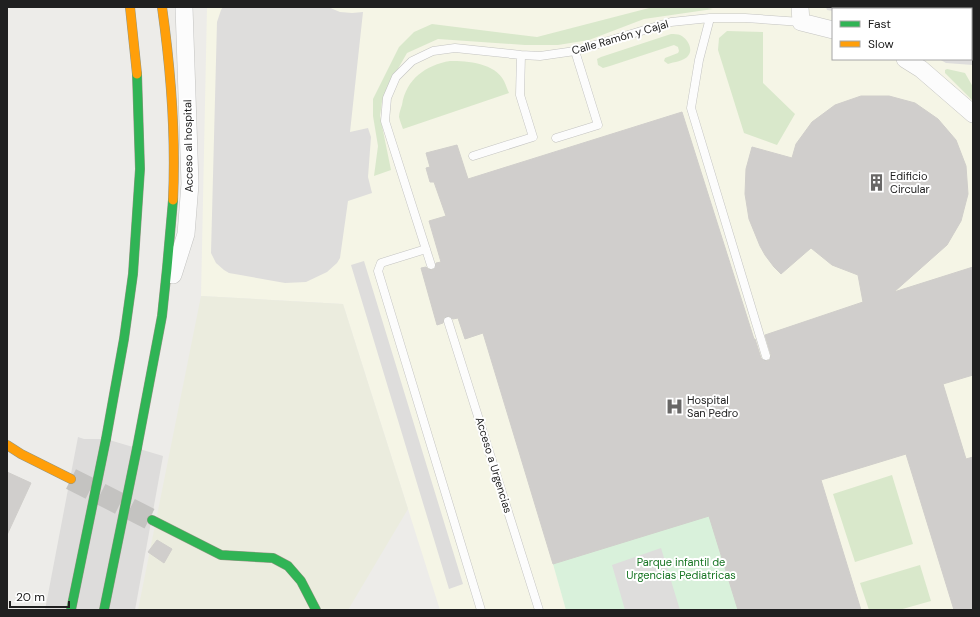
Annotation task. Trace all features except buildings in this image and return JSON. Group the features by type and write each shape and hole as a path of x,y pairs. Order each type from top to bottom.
{"main road":[{"path":"71,610 106,439 124,339 133,274 140,169 137,67 130,7"},
{"path":"104,610 137,448 163,306 171,228 174,157 171,87 166,27 162,7"},
{"path":"7,445 21,454 71,479"},
{"path":"155,521 222,555 273,558 278,560 288,566 301,581 316,610"}],"street":[{"name":"Acceso al hospital","path":"163,306 186,234 190,184 184,7"},
{"name":"Calle Ramón y Cajal","path":"800,14 832,30"},
{"path":"907,60 921,69 973,114"}],"lane":[{"name":"Calle Ramón y Cajal","path":"431,265 385,121 387,98 396,77 412,61 433,51 455,48 540,56 575,52 671,22 710,18 745,18 800,14"},
{"path":"710,18 699,60 691,108 766,356"},
{"path":"556,138 598,125 575,52"},
{"path":"473,156 533,137 520,95 521,55"},
{"path":"426,249 381,263 378,271 481,610"},
{"name":"Acceso a Urgencias","path":"448,321 539,610"}],"shaded area":[{"name":"Hospital San Pedro","path":"207,7 973,7 973,610 440,610 343,304 201,296"},
{"path":"223,7 328,7 340,12 363,12 350,132 368,128 371,137 368,177 372,193 348,201 340,258 337,263 327,272 306,282 285,283 229,273 216,263 211,253 217,22"},
{"path":"826,7 973,7 973,65 946,63 941,60 972,60 972,8 832,8 832,11 827,10"},
{"path":"364,261 463,584 449,589 351,265"},
{"path":"201,296 343,304 408,509 348,610 138,610"},
{"path":"661,548 680,610 625,610 612,565"}],"green space":[{"path":"653,7 702,7 713,9 644,19 589,40 558,45 525,45 438,39 407,53 387,88 382,102 380,116 391,170 374,176 378,146 373,116 373,99 399,47 414,32 432,24 537,37"},
{"path":"727,31 763,32 763,83 795,114 777,145 744,133 718,50 719,38"},
{"path":"671,34 680,35 689,44 690,53 684,59 668,64 664,61 665,58 678,53 678,47 674,45 603,68 598,65 597,59 601,57"},
{"path":"450,61 480,64 494,70 504,81 509,93 403,129 399,114 408,88 418,75 425,70"},
{"path":"947,69 965,73 973,87 973,101 945,73 945,70"},
{"path":"892,475 913,544 855,562 833,494"},
{"name":"Parque infantil de Urgencias Pediatricas","path":"709,515 738,610 566,610 553,564"},
{"path":"920,565 931,601 899,610 869,610 860,583"}],"pier":[{"path":"78,437 84,439 106,439 163,456 135,610 45,610"}],"tunnel":[{"path":"71,479 152,520"}],"traffic: fast":[{"path":"106,439 124,339 133,274 140,169 137,74"},
{"path":"137,448 162,316 173,200"},
{"path":"71,610 106,439"},
{"path":"104,610 137,448"},
{"path":"152,520 221,555 273,558 288,566 301,581 316,610"}],"traffic: slow":[{"path":"130,7 137,74"},
{"path":"162,7 172,103 174,151 173,200"},
{"path":"7,445 21,454 71,479"}],"place":[{"name":"Edificio Circular","path":"877,182"},
{"name":"Hospital San Pedro","path":"674,406"}]}
